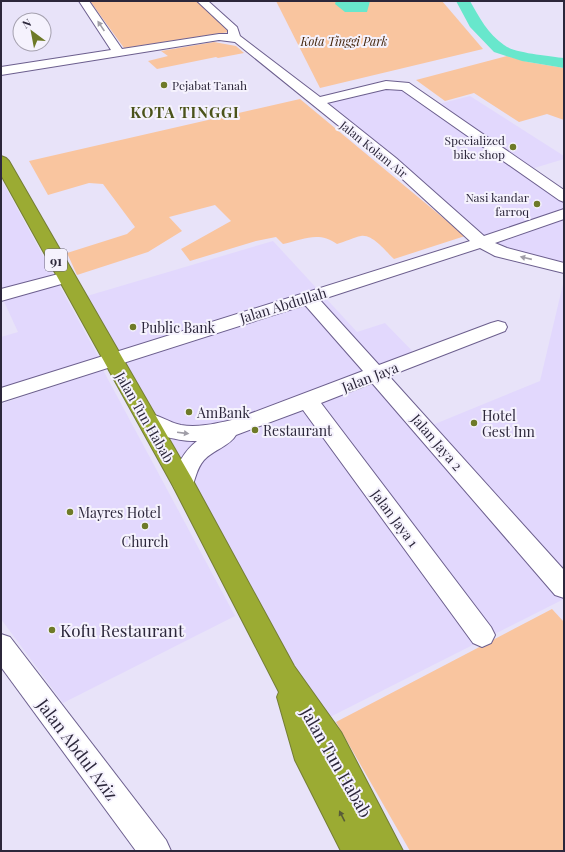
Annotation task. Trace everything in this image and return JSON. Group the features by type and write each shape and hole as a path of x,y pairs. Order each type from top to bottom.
{"highway":[{"name":"Jalan Tun Habab","path":"2,164 183,484 284,675 330,743 388,851"},
{"name":"Jalan Tun Habab","path":"284,675 306,749 360,851"}],"street":[{"path":"84,1 118,52"},
{"name":"Jalan Kolam Air","path":"202,1 233,29 235,38 244,42 391,161 482,243 501,252 564,268"},
{"path":"1,71 219,37 235,38"},
{"path":"317,102 386,85 405,86 564,197"},
{"name":"Jalan Abdullah","path":"1,395 112,358 482,243 564,214"},
{"path":"1,295 66,277"},
{"name":"Jalan Jaya 2","path":"309,298 564,587"},
{"name":"Jalan Jaya","path":"147,420 162,428 194,434 209,434 240,426 498,327"},
{"name":"Jalan Jaya 1","path":"308,401 482,635"},
{"name":"Jalan Jaya","path":"183,484 185,469 192,458 202,448 240,426"},
{"name":"Jalan Abdul Aziz","path":"1,646 155,851"}],"shaded area":[{"path":"336,1 370,1 367,12 345,12 335,4"},
{"path":"391,86 403,88 431,106 470,96 564,156 564,159 531,169 564,193 564,271 498,254 316,105"},
{"path":"1,179 99,358 1,391 1,337 18,332 1,295"},
{"path":"273,241 357,332 385,323 422,361 376,378 564,596 564,599 330,717 296,669 172,442 87,296"},
{"path":"564,280 564,570 554,567 430,426 540,381"},
{"path":"103,370 235,616 63,703 1,619 1,404"}],"green space":[{"path":"90,1 197,1 229,32 124,48"},
{"name":"Kota Tinggi Park","path":"276,1 442,1 483,49 320,88"},
{"path":"214,42 236,46 244,53 157,69 148,61 168,56 161,51"},
{"path":"507,56 528,62 564,68 564,120 547,114 519,122 474,93 445,101 416,80"},
{"path":"300,99 465,236 394,259 375,241 366,236 361,236 337,244 324,238 311,237 283,244 276,237 256,241 190,261 181,249 231,221 215,205 169,217 182,231 148,252 77,275 67,253 127,234 135,227 103,184 89,183 48,195 29,161"},
{"path":"552,609 564,622 564,851 410,851 336,722"}],"waterway":[{"path":"463,1 475,24 499,49 522,56 564,63"}],"place":[{"name":"Pejabat Tanah","path":"164,85"},
{"name":"Specialized bike shop","path":"513,147"},
{"name":"Nasi kandar farroq","path":"537,204"},
{"name":"Public Bank","path":"133,327"},
{"name":"AmBank","path":"189,412"},
{"name":"Hotel Gest Inn","path":"474,423"},
{"name":"Restaurant","path":"255,430"},
{"name":"Mayres Hotel","path":"70,512"},
{"name":"Church","path":"145,526"},
{"name":"Kofu Restaurant","path":"52,630"}],"district":[{"name":"KOTA TINGGI","path":"185,112"}]}
